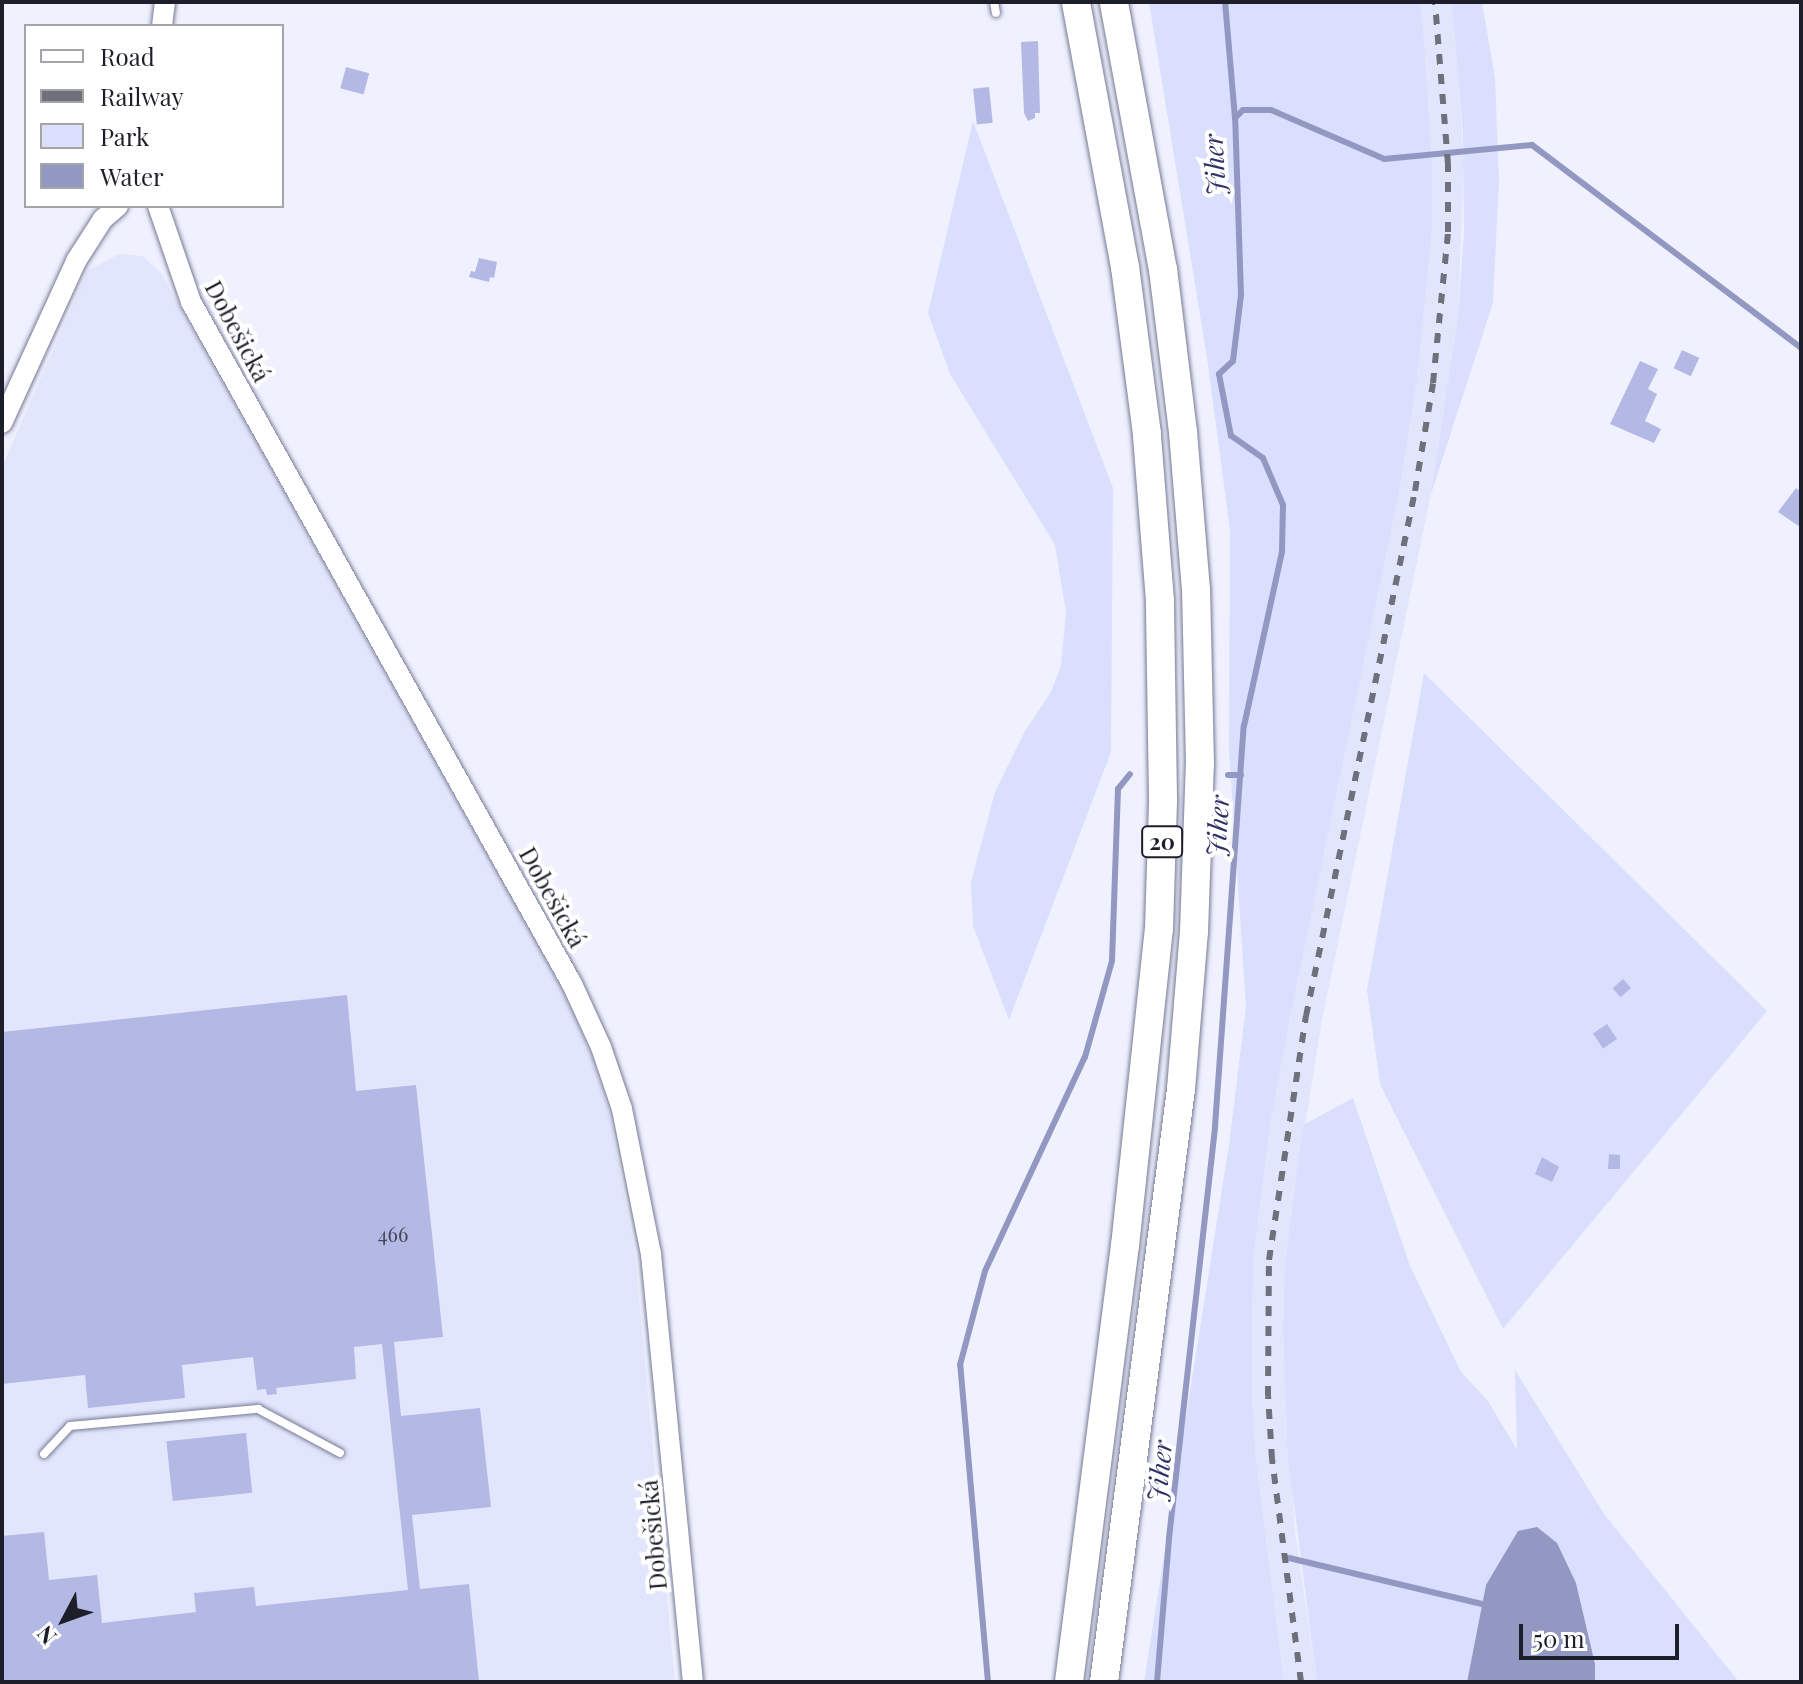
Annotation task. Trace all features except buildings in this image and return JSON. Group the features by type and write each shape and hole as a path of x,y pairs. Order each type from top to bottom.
{"highway":[{"name":"20","path":"1069,1682 1125,1246 1159,929 1163,799 1160,601 1147,434 1125,267 1076,2"},
{"name":"20","path":"1104,1682 1181,1089 1194,932 1200,764 1196,590 1183,432 1161,255 1114,2"}],"street":[{"path":"162,24 165,2"},
{"path":"2,423 76,261 103,219 116,208"},
{"name":"Dobešická","path":"159,208 191,302 572,984 601,1047 622,1109 651,1254 693,1682"}],"lane":[{"path":"994,2 996,13"},
{"path":"44,1454 70,1426 258,1409 340,1453"}],"shaded area":[{"path":"1419,2 1452,2 1455,25 1464,164 1458,315 1431,494 1322,1020 1285,1261 1283,1329 1295,1531 1317,1682 1284,1682 1256,1460 1252,1397 1253,1258 1271,1120 1400,488 1417,380 1432,231 1432,165"},
{"path":"119,254 143,256 161,273 562,989 592,1056 609,1111 635,1255 675,1682 2,1682 2,467 88,270"}],"green space":[{"path":"1149,2 1419,2 1423,28 1432,165 1432,231 1417,380 1400,488 1271,1120 1253,1258 1252,1397 1256,1460 1284,1682 1144,1682 1229,1145 1246,1007 1229,749 1230,530 1207,358"},
{"path":"1452,2 1482,2 1495,78 1499,181 1493,303 1431,494 1458,315 1464,233 1463,133"},
{"path":"973,121 1113,488 1111,752 1009,1020 973,926 971,882 995,792 1025,731 1051,692 1061,666 1066,612 1055,545 950,374 928,313"},
{"path":"1424,673 1767,1011 1503,1329 1380,1084 1367,990"},
{"path":"1353,1098 1410,1266 1461,1372 1488,1401 1517,1450 1515,1370 1604,1514 1739,1682 1595,1682 1595,1664 1576,1583 1486,1585 1467,1682 1317,1682 1288,1458 1283,1329 1285,1261 1303,1125"}],"water":[{"path":"1537,1527 1557,1543 1576,1583 1595,1664 1595,1682 1467,1682 1486,1585 1518,1531"}],"waterway":[{"name":"Jiher","path":"1157,1682 1169,1538 1215,1126 1244,726 1282,551 1283,505 1263,458 1231,436 1219,374 1233,361 1241,295 1235,118 1225,2"},
{"path":"1235,118 1243,110 1271,110 1384,159 1532,145 1801,348"},
{"path":"988,1682 960,1365 985,1271 1085,1057 1112,961 1118,789 1130,774"},
{"path":"1228,775 1241,775"},
{"path":"1289,1558 1490,1606"}],"railway":[{"path":"1301,1682 1272,1459 1268,1396 1269,1260 1306,1016 1415,491 1433,383 1448,232 1448,164 1435,2"}]}
